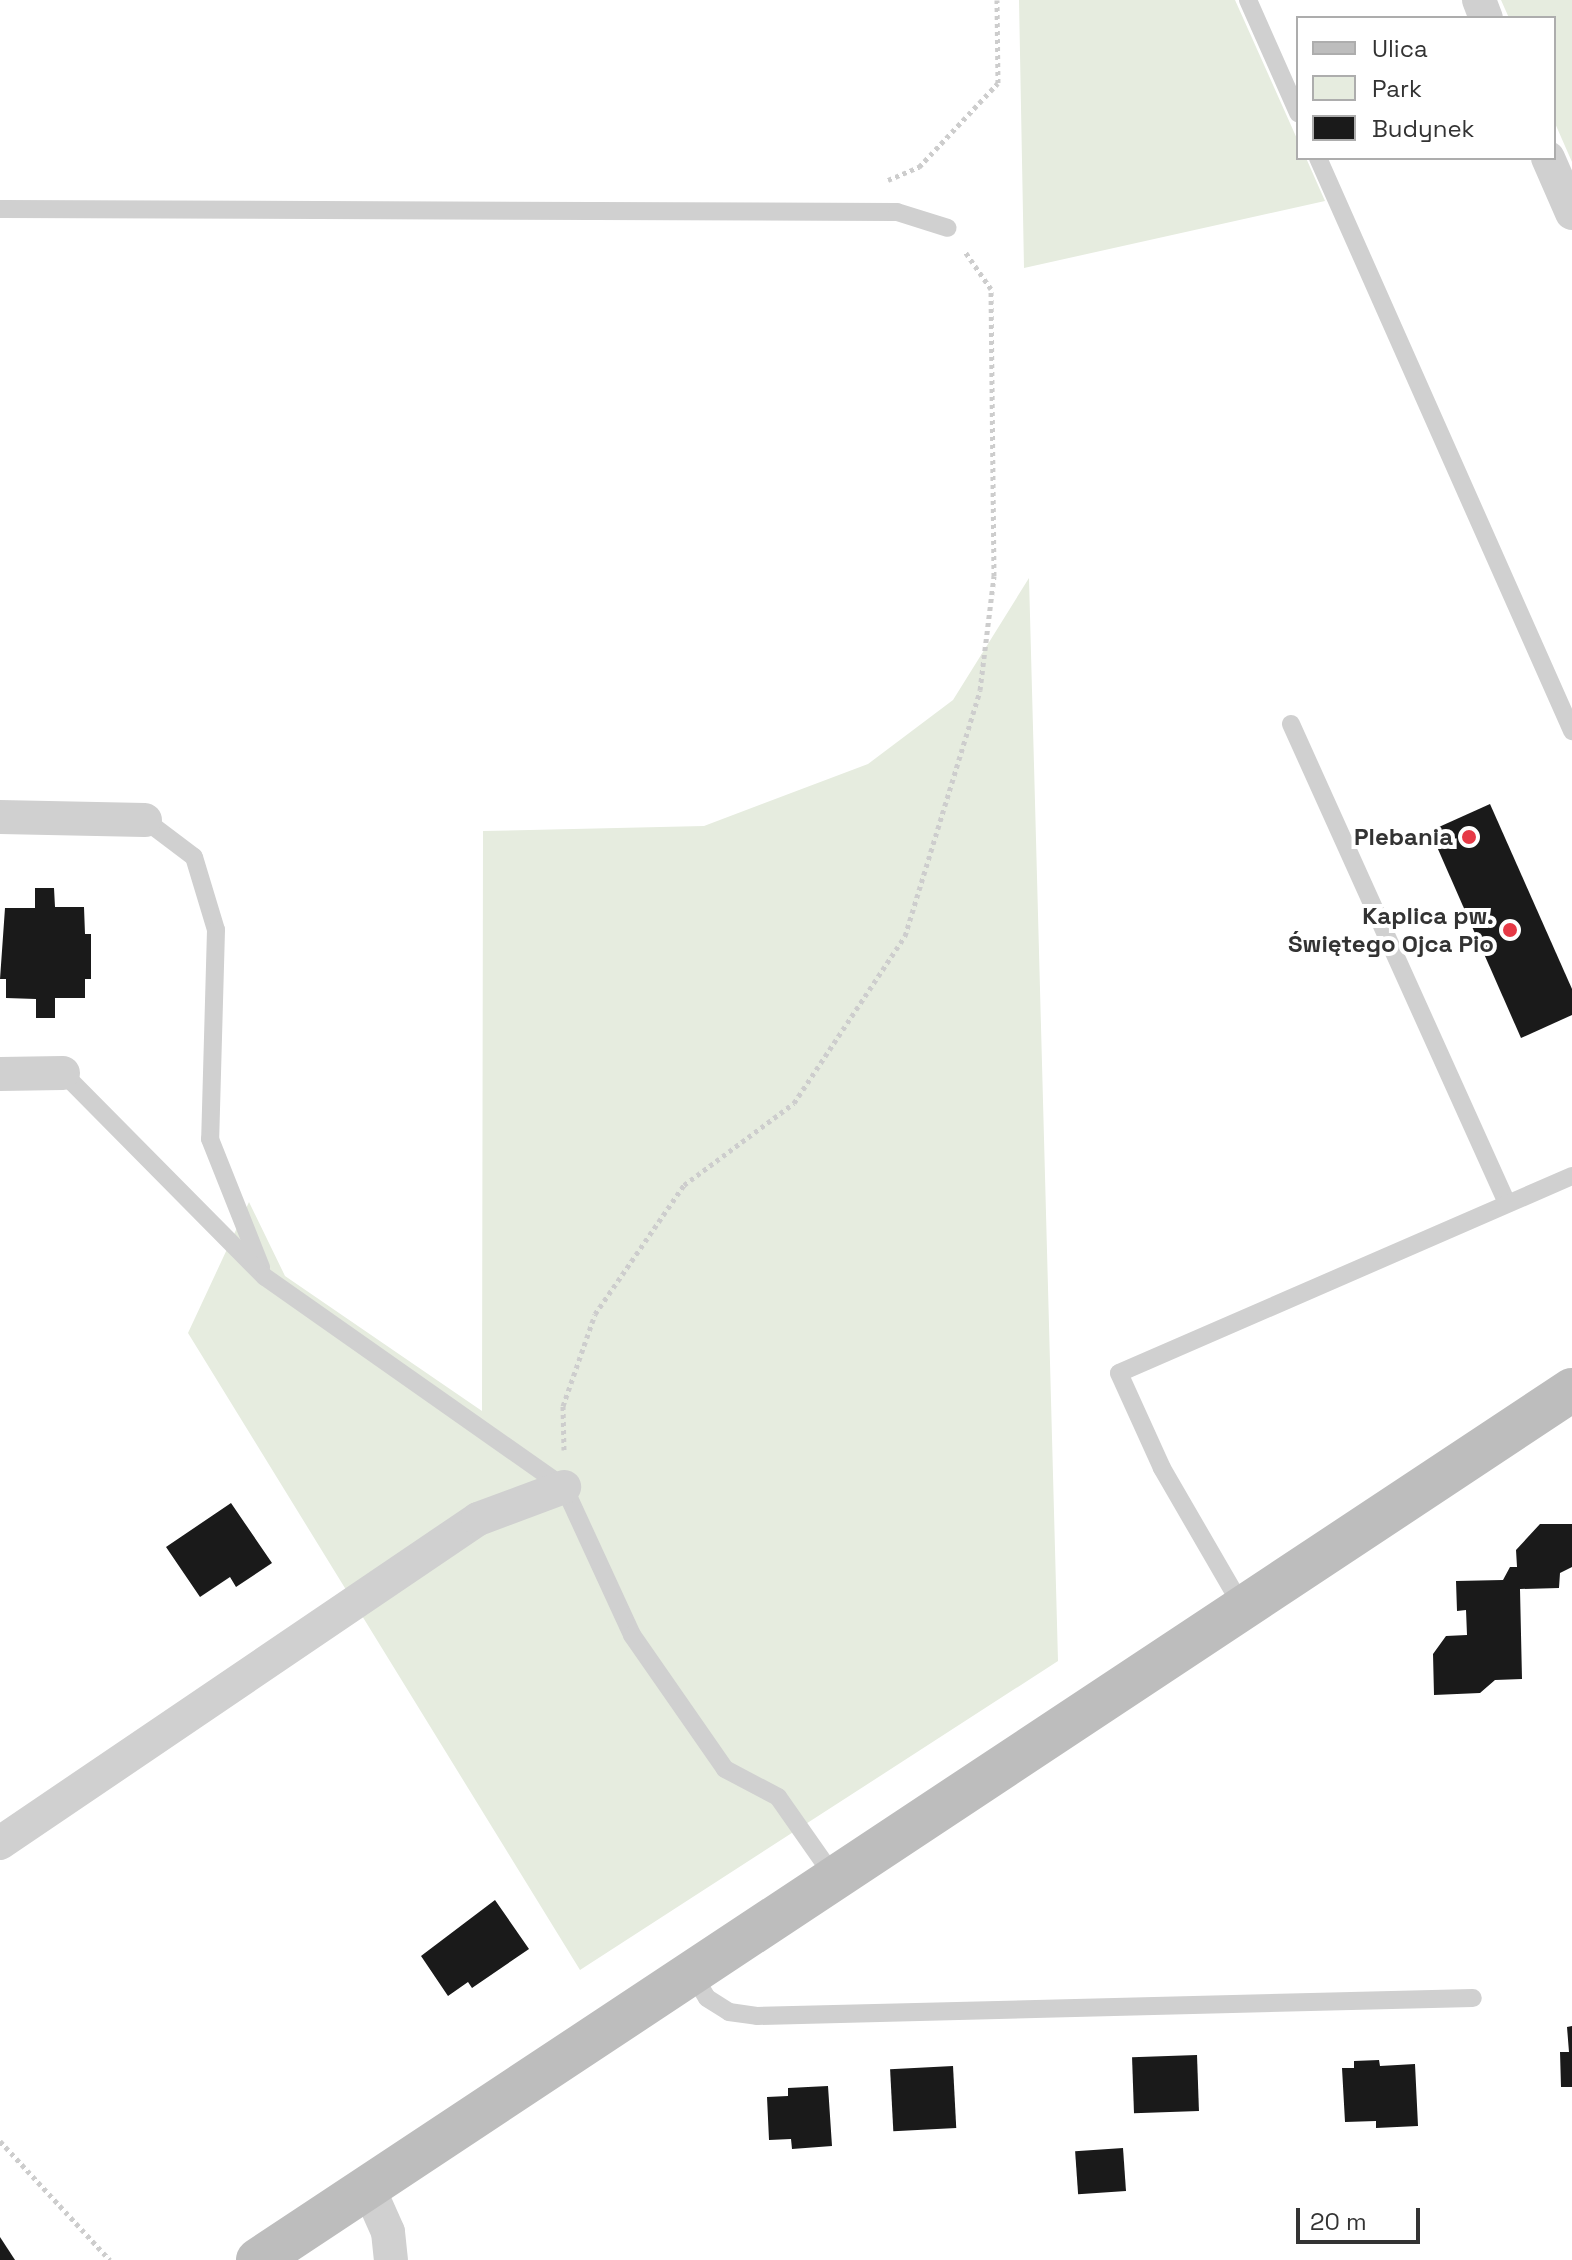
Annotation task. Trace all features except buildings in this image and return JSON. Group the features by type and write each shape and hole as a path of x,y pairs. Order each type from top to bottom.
{"street":[{"path":"1549,160 1572,213"},
{"path":"0,817 145,820"},
{"path":"0,1074 63,1073"},
{"path":"258,2260 1572,1390"},
{"path":"0,1843 478,1519 564,1487"},
{"path":"368,2187 388,2232 391,2260"}],"lane":[{"path":"1248,0 1296,108"},
{"path":"1319,160 1572,731"},
{"path":"0,209 897,212 948,228"},
{"path":"1291,724 1507,1203"},
{"path":"145,820 194,857 216,930 210,1139 265,1277"},
{"path":"63,1073 265,1277 564,1487 632,1635 725,1769 778,1797 834,1877"},
{"path":"1243,1608 1162,1468 1119,1373 1572,1176"},
{"path":"692,1973 707,1998 729,2012 757,2016 1473,1998"}],"path":[{"path":"878,184 919,167 998,83 997,0"},
{"path":"564,1487 563,1406 595,1314 684,1185 794,1103 896,949 980,690 994,576 991,289 948,228"},
{"path":"0,2141 110,2260"}],"green space":[{"path":"1019,0 1235,0 1296,137 1296,160 1307,160 1325,201 1024,268"},
{"path":"1501,0 1572,0 1572,162 1556,126 1556,16 1508,16"},
{"path":"1029,578 1058,1661 580,1970 188,1333 249,1202 285,1276 482,1411 483,831 704,826 868,764 953,700"}],"place":[{"name":"Plebania","path":"1469,837"},
{"name":"Kaplica pw. Świętego Ojca Pio","path":"1510,930"}]}
